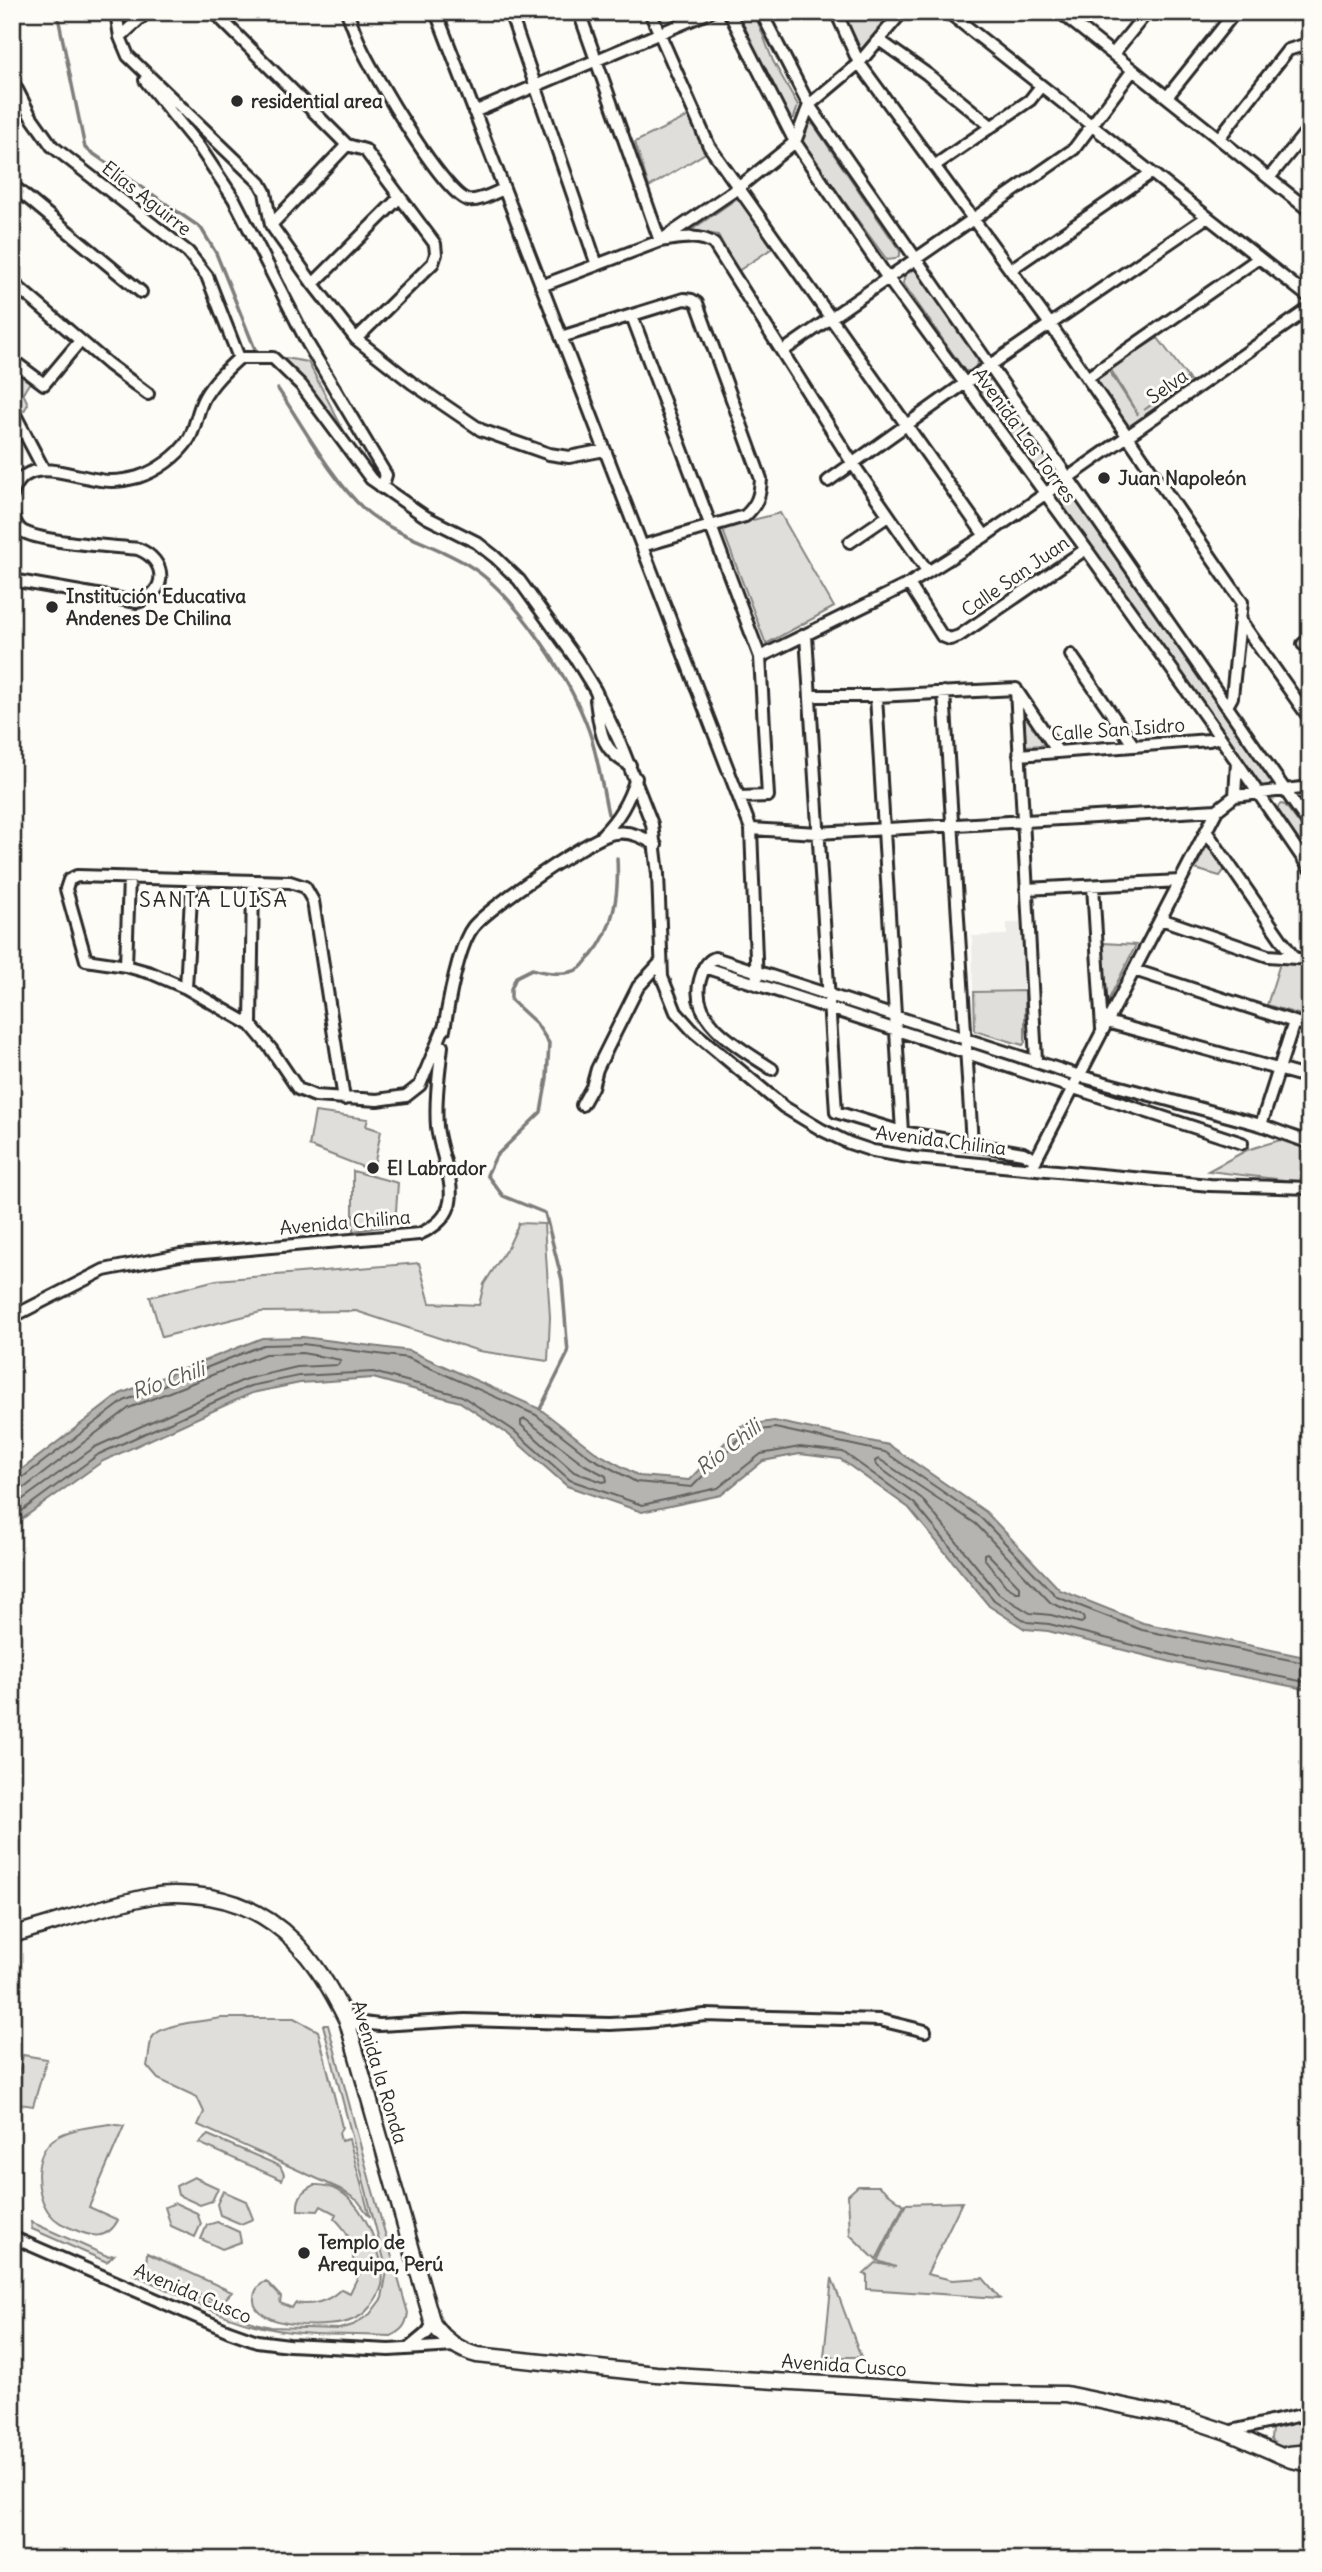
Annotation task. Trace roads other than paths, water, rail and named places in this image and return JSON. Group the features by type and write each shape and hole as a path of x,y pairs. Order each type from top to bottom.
{"main road":[{"name":"Avenida la Ronda","path":"12,1935 153,1896 189,1894 222,1899 257,1911 291,1937 315,1963 347,2021 433,2324 455,2346"},
{"name":"Avenida Cusco","path":"455,2346 477,2355 656,2374 978,2393 1066,2394 1188,2419 1227,2432 1291,2460 1310,2464"},
{"name":"Avenida Cusco","path":"1266,2449 1310,2457"},
{"path":"1289,2454 1310,2452"}],"street":[{"path":"116,12 120,37 128,56 200,148 234,199 308,344 386,475 382,488"},
{"path":"120,37 147,12"},
{"path":"214,12 347,145 365,150 435,244 433,263 356,339"},
{"path":"347,12 361,48 431,164 468,200 504,189"},
{"path":"436,12 751,828 757,984"},
{"path":"510,12 597,265"},
{"path":"579,12 660,241"},
{"path":"650,12 709,146 985,536"},
{"path":"474,113 710,12"},
{"name":"Avenida Las Torres","path":"729,12 795,142 887,277 1086,549 1310,869"},
{"name":"Avenida Las Torres","path":"761,12 809,105 1310,825"},
{"path":"836,12 859,63 1050,324 1242,602 1232,697 1227,706"},
{"path":"541,286 660,241 738,188 795,142 809,105 859,63 902,12"},
{"path":"948,12 1310,298"},
{"path":"1060,12 1310,211"},
{"path":"1113,54 1147,12"},
{"path":"1167,97 1235,12"},
{"path":"879,40 927,74 991,127"},
{"path":"1219,138 1288,51 1310,43"},
{"path":"128,56 260,183 265,192 271,225 356,339 412,383 481,430 560,457 605,450"},
{"path":"783,351 913,258 1074,149 1133,70"},
{"name":"Elías Aguirre","path":"12,80 30,115 52,146 188,252 207,275 239,358"},
{"path":"934,166 1030,100 1041,86"},
{"path":"1269,178 1310,127"},
{"path":"271,225 347,145"},
{"path":"1010,270 1151,173"},
{"path":"12,184 141,292"},
{"path":"313,284 400,197"},
{"path":"828,481 989,366 1207,217"},
{"path":"660,241 695,237 706,238 714,244 853,464 928,572"},
{"path":"1087,378 1259,258"},
{"path":"12,282 80,341 148,394"},
{"path":"561,337 684,299 697,303 761,479 761,493 755,507 745,516 642,546"},
{"name":"Selva","path":"760,657 909,584 985,536 1310,308"},
{"path":"632,316 760,657 768,796 739,797"},
{"path":"12,360 44,384 80,341"},
{"path":"12,495 20,478 43,468 103,481 133,478 149,473 169,460 189,439 204,399 219,376 239,358 273,358 300,384 358,463 382,488 426,517 476,542 511,572 576,659 595,690 636,778 652,824 656,845"},
{"path":"12,409 43,468"},
{"path":"12,514 22,531 43,538 138,549 148,553 159,566 160,574 157,589 152,596 137,602 12,580"},
{"path":"850,542 888,516"},
{"name":"Calle San Juan","path":"909,584 942,636 950,639 1086,549"},
{"path":"1240,620 1310,719"},
{"path":"806,635 836,1112 901,1132 1023,1153 1034,1164 1217,810 1235,796 1286,792 1310,787"},
{"path":"1310,639 1303,644 1310,648"},
{"path":"1071,655 1134,746"},
{"path":"810,695 876,696 1016,689"},
{"path":"1016,689 1058,752"},
{"path":"1016,689 1035,1060"},
{"path":"944,692 972,1144"},
{"path":"876,696 901,1132"},
{"name":"Calle San Isidro","path":"1019,755 1220,737"},
{"path":"1235,796 1237,762"},
{"name":"Avenida Chilina","path":"12,1317 104,1270 180,1255 419,1234 436,1227 445,1218 451,1196 447,1163 438,1130 435,1097 445,1025 463,946 473,927 489,912 600,837 616,821 629,801 636,778"},
{"path":"751,828 818,833 1217,810"},
{"path":"1206,831 1294,958"},
{"name":"Avenida Chilina","path":"600,837 629,833 656,845 662,977 676,1012 694,1032 784,1107 822,1130 849,1143 894,1154 1034,1164 1210,1185 1310,1188"},
{"path":"344,1099 313,901 310,893 298,883 77,876 69,880 66,886 86,960 126,966 186,988 251,1025 298,1088 315,1096 344,1099 377,1100 406,1096 420,1085 445,1025"},
{"path":"126,966 129,878"},
{"path":"186,988 192,879"},
{"path":"251,1025 253,881"},
{"path":"1026,889 1180,881"},
{"path":"1093,886 1105,1027"},
{"path":"1161,919 1268,956 1310,959"},
{"path":"772,1069 723,1035 707,1017 697,990 704,967 710,960 715,958 1080,1076 1261,1125 1310,1143"},
{"path":"582,1105 638,987 661,962"},
{"path":"704,967 1242,1143"},
{"path":"1134,970 1310,1027"},
{"path":"1261,1125 1294,1022"},
{"path":"1105,1027 1310,1079"},
{"path":"347,2021 379,2025 465,2020 610,2024 705,2015 880,2020 925,2031"},
{"name":"Avenida Cusco","path":"12,2237 257,2341 376,2349 455,2346"},
{"path":"409,2348 427,2333 433,2324"},
{"path":"1227,2432 1310,2413"},
{"path":"1266,2423 1266,2449"}],"water":[{"name":"Río Chili","path":"303,1337 410,1351 540,1409 595,1452 639,1476 689,1480 741,1426 774,1421 889,1445 986,1512 1060,1590 1143,1623 1310,1658 1310,1690 1179,1664 1048,1631 1025,1629 989,1606 909,1508 840,1459 800,1454 763,1461 721,1495 642,1512 567,1486 509,1435 460,1402 373,1378 300,1383 252,1393 103,1461 12,1526 12,1477 120,1394 262,1338"}],"waterway":[{"path":"57,12 85,148 201,228 216,253 257,354"},
{"path":"278,389 341,484 365,510 402,533 468,565 486,578 522,616 555,663 581,710 595,751 608,814"},
{"path":"540,1409 568,1353 562,1280 545,1213 503,1196 487,1175 496,1156 541,1112 547,1078 549,1043 536,1023 511,1000 511,989 516,977 532,969 569,973 580,968 591,956 605,934 614,910 617,858"}],"place":[{"name":"residential area","path":"237,101"},
{"name":"Juan Napoleón","path":"1104,478"},
{"name":"Institución Educativa Andenes De Chilina","path":"52,607"},
{"name":"El Labrador","path":"373,1168"},
{"name":"Templo de Arequipa, Perú","path":"304,2253"}],"district":[{"name":"SANTA LUISA","path":"214,899"}]}
